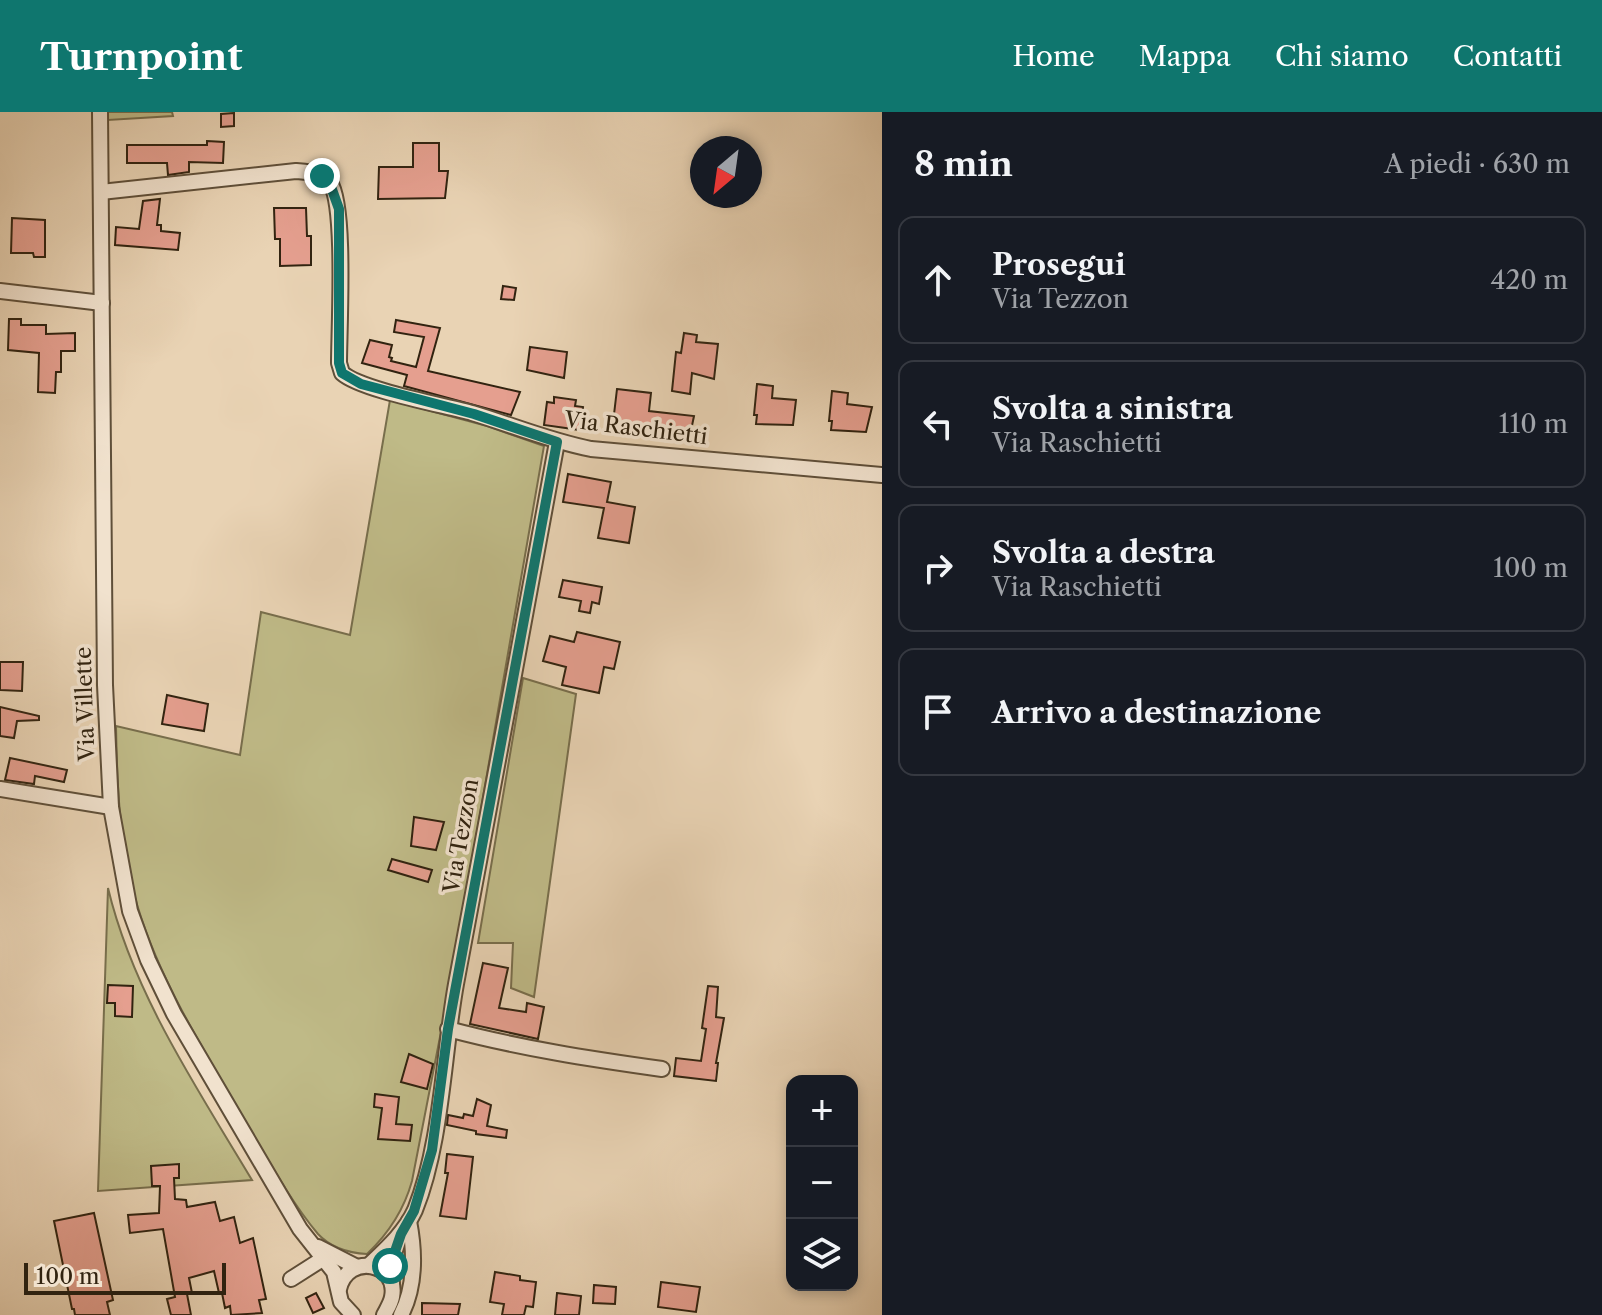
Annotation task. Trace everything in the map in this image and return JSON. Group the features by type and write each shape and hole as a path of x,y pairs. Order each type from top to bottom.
{"street":[{"name":"Via Villette","path":"100,112 105,685 111,807 130,911 148,960 174,1014 300,1229 334,1272 342,1302 353,1315"},
{"name":"Via Raschietti","path":"101,192 296,171 322,176 330,184 339,209 339,363 342,373 361,384 474,414 557,442 591,449 882,475"},
{"path":"1,294 102,303"},
{"name":"Via Tezzon","path":"392,1284 390,1266 423,1186 432,1150 448,1029 557,442"},
{"path":"0,789 111,807"},
{"path":"448,1029 566,1056 662,1069"},
{"path":"388,1314 409,1295 414,1244 405,1227"},
{"name":"Via Tezzon","path":"363,1266 405,1227"},
{"name":"Via Villette","path":"314,1245 383,1271 392,1284"},
{"path":"291,1279 324,1258"},
{"path":"342,1302 345,1275 363,1266"},
{"path":"388,1314 392,1284"}],"shaded area":[{"path":"108,112 172,112 173,116 108,120"},
{"path":"390,400 487,426 544,446 453,970 412,1181 395,1220 367,1254 334,1246 323,1239 308,1221 278,1177 211,1063 167,981 143,924 129,873 120,811 116,726 240,755 261,612 350,635"},
{"path":"523,678 576,694 534,997 511,988 513,943 478,943"},
{"path":"108,888 133,965 150,1002 189,1075 252,1180 98,1191"}],"building":[{"path":"234,113 234,126 221,127 221,114"},
{"path":"207,141 224,142 223,163 189,162 189,172 168,175 167,163 127,163 127,145 207,145"},
{"path":"413,143 439,143 439,171 448,171 445,198 378,199 379,167 413,167"},
{"path":"160,199 157,225 161,225 161,231 180,233 178,250 115,245 116,227 139,229 143,201"},
{"path":"274,208 306,208 307,236 311,236 311,265 280,266 280,239 275,239"},
{"path":"12,218 45,220 45,257 34,257 33,253 11,253"},
{"path":"503,286 516,288 514,300 501,299"},
{"path":"9,319 21,319 21,325 46,325 46,334 75,333 75,351 61,351 61,372 56,372 55,393 38,392 39,353 8,350"},
{"path":"396,320 440,328 428,371 520,392 511,415 404,386 407,375 362,363 370,340 392,345 391,361 416,367 424,337 394,332"},
{"path":"684,333 697,335 696,342 718,344 714,379 692,373 690,394 672,391 676,352 681,353"},
{"path":"530,347 567,352 564,378 527,370"},
{"path":"757,384 773,386 772,398 796,400 793,425 756,424"},
{"path":"617,389 651,393 649,411 694,416 689,440 663,438 665,426 613,423"},
{"path":"832,391 848,393 847,404 872,407 866,432 831,430"},
{"path":"554,397 576,400 575,406 583,407 580,430 544,425 547,402 554,403"},
{"path":"568,474 611,482 607,502 635,507 629,543 598,538 604,508 563,502"},
{"path":"563,580 602,587 599,604 592,602 590,613 579,611 581,601 559,597"},
{"path":"577,632 620,642 614,669 604,667 599,693 562,685 566,667 543,661 550,636 574,642"},
{"path":"0,662 23,662 22,691 0,690"},
{"path":"167,695 208,704 204,731 162,724"},
{"path":"0,707 39,716 39,720 17,721 14,738 0,736"},
{"path":"10,758 67,770 64,782 35,776 34,784 5,780"},
{"path":"414,817 444,822 436,850 411,846"},
{"path":"392,859 432,870 428,882 388,870"},
{"path":"483,963 508,968 499,1008 526,1012 527,1003 544,1007 538,1039 470,1024"},
{"path":"108,985 133,986 132,1017 115,1016 115,1003 107,1003"},
{"path":"708,986 718,987 716,1017 724,1018 716,1081 674,1076 676,1058 701,1061"},
{"path":"409,1054 433,1064 427,1089 401,1082"},
{"path":"375,1094 399,1097 396,1124 412,1125 410,1141 378,1139 382,1108 374,1107"},
{"path":"477,1099 491,1105 487,1126 507,1130 506,1138 476,1134 476,1131 447,1125 448,1115 473,1116"},
{"path":"447,1154 473,1157 466,1219 440,1216 448,1173 445,1173"},
{"path":"179,1164 179,1178 174,1178 175,1199 186,1200 187,1207 215,1202 220,1221 234,1217 240,1243 253,1238 266,1299 259,1300 262,1313 231,1315 230,1306 225,1308 222,1293 219,1293 214,1271 189,1278 192,1293 187,1294 191,1315 171,1315 167,1299 175,1297 163,1229 130,1233 128,1215 159,1213 160,1186 152,1186 151,1166"},
{"path":"94,1213 113,1300 107,1302 110,1315 75,1315 54,1221"},
{"path":"495,1272 536,1282 533,1307 526,1306 524,1315 502,1315 504,1304 490,1302"},
{"path":"661,1282 700,1287 696,1312 658,1307"},
{"path":"594,1285 616,1287 615,1304 593,1303"},
{"path":"316,1293 324,1308 313,1313 306,1298"},
{"path":"557,1293 581,1296 579,1315 555,1315"},
{"path":"422,1303 460,1304 458,1315 422,1315"}],"route":[{"path":"322,176 335,193 339,209 339,363 342,373 361,384 474,414 557,442 448,1029 432,1150 414,1211 401,1234 390,1266"}]}
